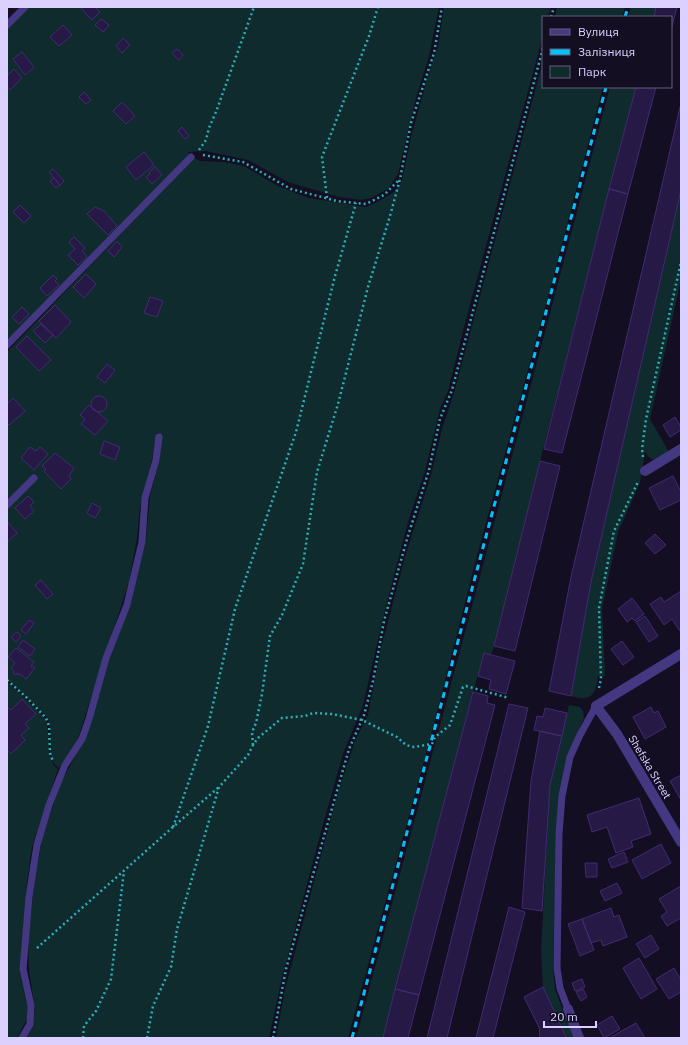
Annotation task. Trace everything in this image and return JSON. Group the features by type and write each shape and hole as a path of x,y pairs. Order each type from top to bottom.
{"street":[{"path":"644,471 681,449"},
{"path":"596,706 681,654"},
{"name":"Shefska Street","path":"596,706 617,734 681,842"},
{"path":"568,1009 580,1038"}],"lane":[{"path":"7,25 25,7"},
{"path":"7,345 192,156"},
{"path":"22,1038 30,1024 31,1006 23,969 29,898 37,845 49,805 63,772 82,739 90,719 106,658 127,605 142,542 146,498 156,460 159,437"},
{"path":"7,505 34,478"},
{"path":"568,1009 560,988 557,968 559,834 562,796 570,758 580,735 596,706"}],"path":[{"path":"192,156 202,148 206,140 209,128 254,7"},
{"path":"327,198 322,157 378,7"},
{"path":"253,745 252,732 256,723 262,694 270,636 282,616 303,564 317,472 338,404 368,287 390,216 400,178 411,123 434,53 442,7"},
{"path":"273,1038 286,969 349,749 362,720 373,681 386,614 407,539 429,470 440,419 452,390 542,52"},
{"path":"192,156 207,155 243,162 291,189 337,201 366,204 384,195 400,178"},
{"path":"173,827 208,726 235,609 296,432 335,276 356,203"},
{"path":"596,706 601,679 599,608 614,531 644,471 642,449 646,419 681,262"},
{"path":"7,680 46,718 50,753 54,766 63,772"},
{"path":"24,959 219,787 248,755 258,738 282,718 313,714 332,714 362,720 397,737 406,745 414,747 432,744 436,737 450,725 463,687 466,686 509,698"},
{"path":"147,1038 153,1006 171,968 177,929 219,787"},
{"path":"83,1038 84,1026 96,1011 111,979 124,871"}],"green space":[{"path":"29,7 439,7 429,56 416,98 398,174 388,189 371,198 361,200 339,197 288,182 248,160 206,151 188,152 189,154 169,176 7,342 7,29"},
{"path":"444,7 551,7 548,16 542,16 542,40 448,391 440,409 425,471 408,522 384,614 363,705 343,754 322,828 282,978 269,1038 26,1038 33,1025 35,1009 29,970 28,940 34,886 42,838 60,785 82,743 111,651 132,598 146,540 150,496 159,462 162,435 157,433 140,507 137,538 129,582 78,738 59,768 54,764 50,752 50,731 47,718 7,679 7,352 194,158 200,161 225,162 244,166 278,186 309,198 366,207 394,192 402,181 411,137 438,46"},
{"path":"557,7 625,7 622,16 555,16"},
{"path":"631,7 656,7 654,16 628,16"},
{"path":"542,65 542,88 603,88 552,282 478,552 429,743 348,1038 276,1038 285,989 339,789 355,741 368,715 381,648 405,557 431,475 442,429 454,393"},
{"path":"610,88 636,88 494,646 491,655 484,654 473,692 383,1038 356,1038"},
{"path":"681,190 681,279 650,419 669,452 656,459 653,459 650,458 645,451 640,483 618,532 602,608 605,676 598,676 596,688 591,695 588,697 578,698 571,696 591,582"},
{"path":"7,681 46,719 49,738 49,754 54,766 58,769 32,847 27,883 20,973 27,1005 27,1019 17,1038 7,1038"},
{"path":"569,705 580,707 583,711 584,718 577,734 556,834 553,969 555,989 575,1038 566,1038 543,987 541,950 550,785"}],"building":[{"path":"80,7 95,7 100,12 92,20"},
{"path":"656,7 677,7 672,26 672,16 654,16"},
{"path":"101,19 109,25 103,32 95,25"},
{"path":"63,25 72,35 59,46 50,37"},
{"path":"123,38 130,45 122,53 116,46"},
{"path":"177,49 183,55 179,60 172,53"},
{"path":"22,52 34,67 25,75 13,59"},
{"path":"14,69 22,78 10,90 7,86 7,76"},
{"path":"636,88 656,88 628,194 609,189"},
{"path":"84,92 91,100 86,104 79,97"},
{"path":"122,102 135,116 126,124 113,111"},
{"path":"681,103 681,190 591,582 571,696 549,691 571,577"},
{"path":"182,127 189,136 185,139 178,131"},
{"path":"144,152 154,165 136,180 126,167"},
{"path":"155,167 162,175 152,184 146,177"},
{"path":"53,169 64,181 60,185 49,172"},
{"path":"54,178 60,185 56,188 50,181"},
{"path":"609,189 628,194 562,453 544,449"},
{"path":"20,205 31,216 24,223 13,212"},
{"path":"95,207 104,211 117,226 108,235 87,214"},
{"path":"74,237 85,248 82,251 87,257 78,265 68,255 75,249 69,242"},
{"path":"117,241 122,247 114,257 108,251"},
{"path":"86,274 96,284 84,298 73,287"},
{"path":"53,275 57,279 55,281 59,285 47,296 40,288"},
{"path":"150,297 163,301 157,317 144,313"},
{"path":"55,305 71,322 56,338 39,321"},
{"path":"22,307 29,314 19,324 12,317"},
{"path":"41,324 53,335 45,343 33,331"},
{"path":"27,336 51,360 39,371 16,347"},
{"path":"107,364 115,370 105,383 97,377"},
{"path":"99,396 106,401 107,404 102,411 99,412 92,407 91,404 96,397"},
{"path":"13,398 25,411 9,425 7,423 7,404"},
{"path":"89,405 108,421 95,435 81,424 85,419 80,415"},
{"path":"675,417 681,427 681,430 670,437 663,425"},
{"path":"104,441 120,447 115,460 100,454"},
{"path":"30,447 36,451 40,447 48,454 34,470 21,458"},
{"path":"55,453 74,468 69,476 71,479 61,489 44,471 46,469 42,466"},
{"path":"540,461 560,466 515,651 494,646"},
{"path":"673,476 681,492 681,500 660,510 649,488"},
{"path":"28,496 34,502 30,506 34,511 25,519 15,508"},
{"path":"92,503 101,508 95,518 87,513"},
{"path":"7,522 17,533 7,542"},
{"path":"655,534 666,545 655,554 645,543"},
{"path":"41,580 53,594 47,599 35,585"},
{"path":"681,591 680,631 672,619 664,625 650,604 661,597 664,602"},
{"path":"632,598 644,614 635,621 632,618 627,622 618,609"},
{"path":"645,616 658,636 649,642 636,622"},
{"path":"29,620 34,623 26,634 21,630"},
{"path":"17,632 21,636 16,642 11,637"},
{"path":"23,640 35,649 30,656 18,647"},
{"path":"622,641 634,657 623,665 611,649"},
{"path":"16,648 34,662 31,666 35,668 26,679 20,674 19,675 17,673 16,675 13,673 14,671 11,668 15,663 8,657"},
{"path":"484,653 515,661 506,694 489,689 491,680 478,676"},
{"path":"473,692 488,696 487,703 495,705 419,995 395,989"},
{"path":"22,699 36,714 25,724 29,728 21,735 25,740 11,754 7,750 7,707 11,710"},
{"path":"509,704 528,708 447,1038 427,1038"},
{"path":"651,707 654,713 658,711 666,727 645,739 633,717"},
{"path":"545,708 567,713 562,736 534,730 537,716 543,717"},
{"path":"540,731 562,736 550,785 542,911 522,908 531,781"},
{"path":"681,775 681,800 670,781"},
{"path":"639,798 651,834 631,841 633,847 616,853 607,827 592,832 587,815"},
{"path":"661,844 671,863 642,879 632,860"},
{"path":"624,852 628,862 612,868 608,859"},
{"path":"585,863 597,863 597,877 586,877"},
{"path":"617,883 622,893 605,901 600,891"},
{"path":"681,886 681,918 667,926 661,916 667,912 659,899"},
{"path":"509,907 525,912 493,1038 476,1038"},
{"path":"611,908 614,917 619,915 627,937 603,946 601,940 591,943 582,919"},
{"path":"582,919 594,950 580,956 568,924"},
{"path":"651,935 659,949 645,958 636,944"},
{"path":"639,958 657,989 641,999 623,968"},
{"path":"674,968 681,980 681,992 669,999 656,979"},
{"path":"582,979 585,987 575,991 572,983"},
{"path":"543,987 566,1038 540,1038 539,1027 524,997"},
{"path":"395,989 419,995 408,1038 383,1038"},
{"path":"583,989 587,997 581,1001 576,992"},
{"path":"612,1016 620,1029 604,1038 597,1025"},
{"path":"636,1023 645,1038 611,1037"}],"railway":[{"path":"625,16 628,7"},
{"path":"352,1038 606,88"}]}
